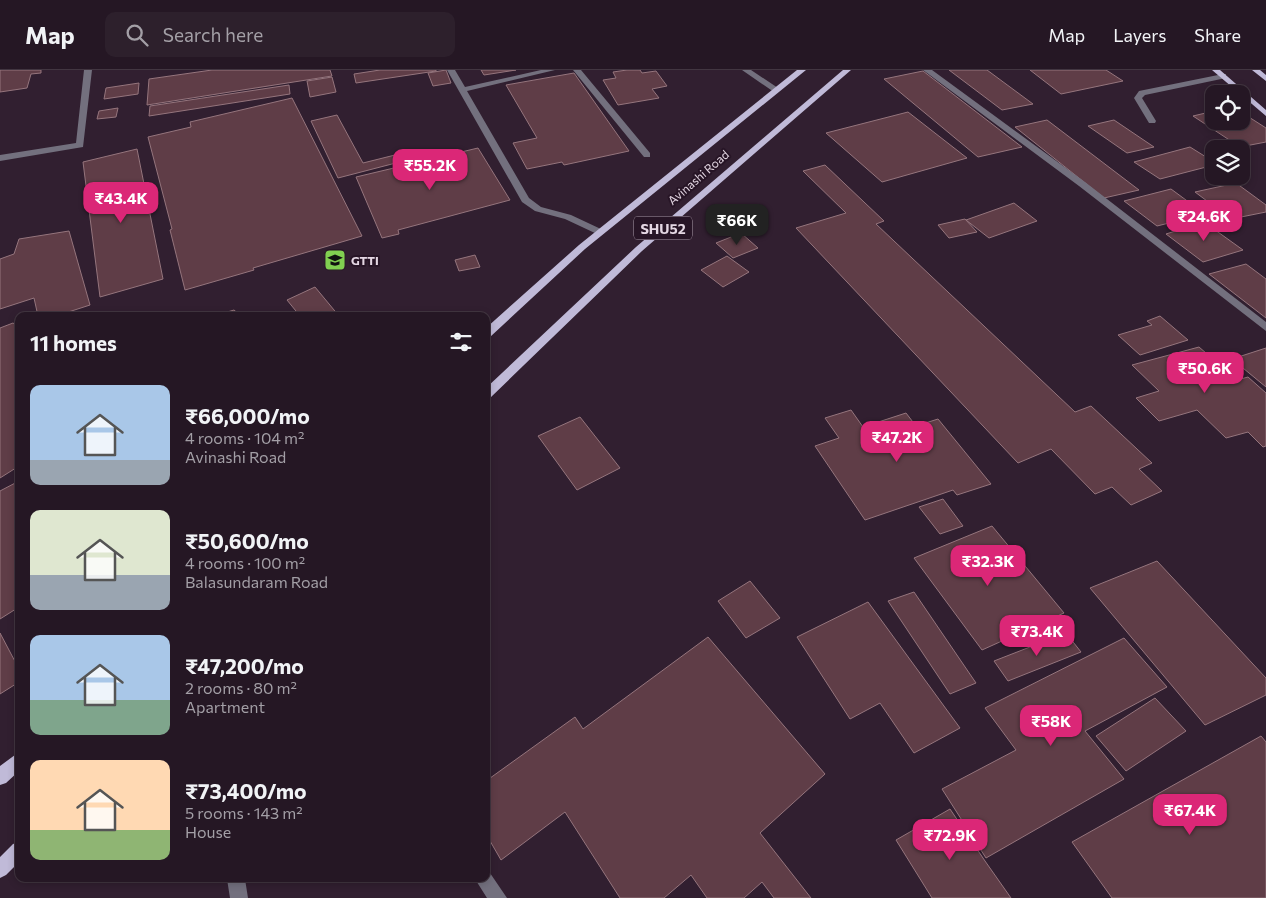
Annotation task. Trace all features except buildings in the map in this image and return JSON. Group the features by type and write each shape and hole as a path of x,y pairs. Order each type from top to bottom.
{"main road":[{"name":"Avinashi Road","path":"490,330 600,232 802,70"},
{"name":"Avinashi Road","path":"490,391 639,249 847,70"},
{"path":"1216,70 1266,114"},
{"path":"1256,70 1266,78"},
{"path":"0,777 15,764"},
{"path":"0,869 15,854"}],"street":[{"path":"0,158 80,145 88,70"},
{"path":"451,70 525,200 538,209 568,217 600,232"},
{"path":"462,90 550,70"},
{"path":"578,70 648,155"},
{"path":"746,70 777,90"},
{"path":"928,70 1082,184 1266,326"},
{"path":"1152,121 1138,98 1142,93 1223,76"},
{"path":"236,882 239,898"},
{"path":"486,882 498,898"}],"place":[{"name":"GTTI","path":"335,260"}]}
